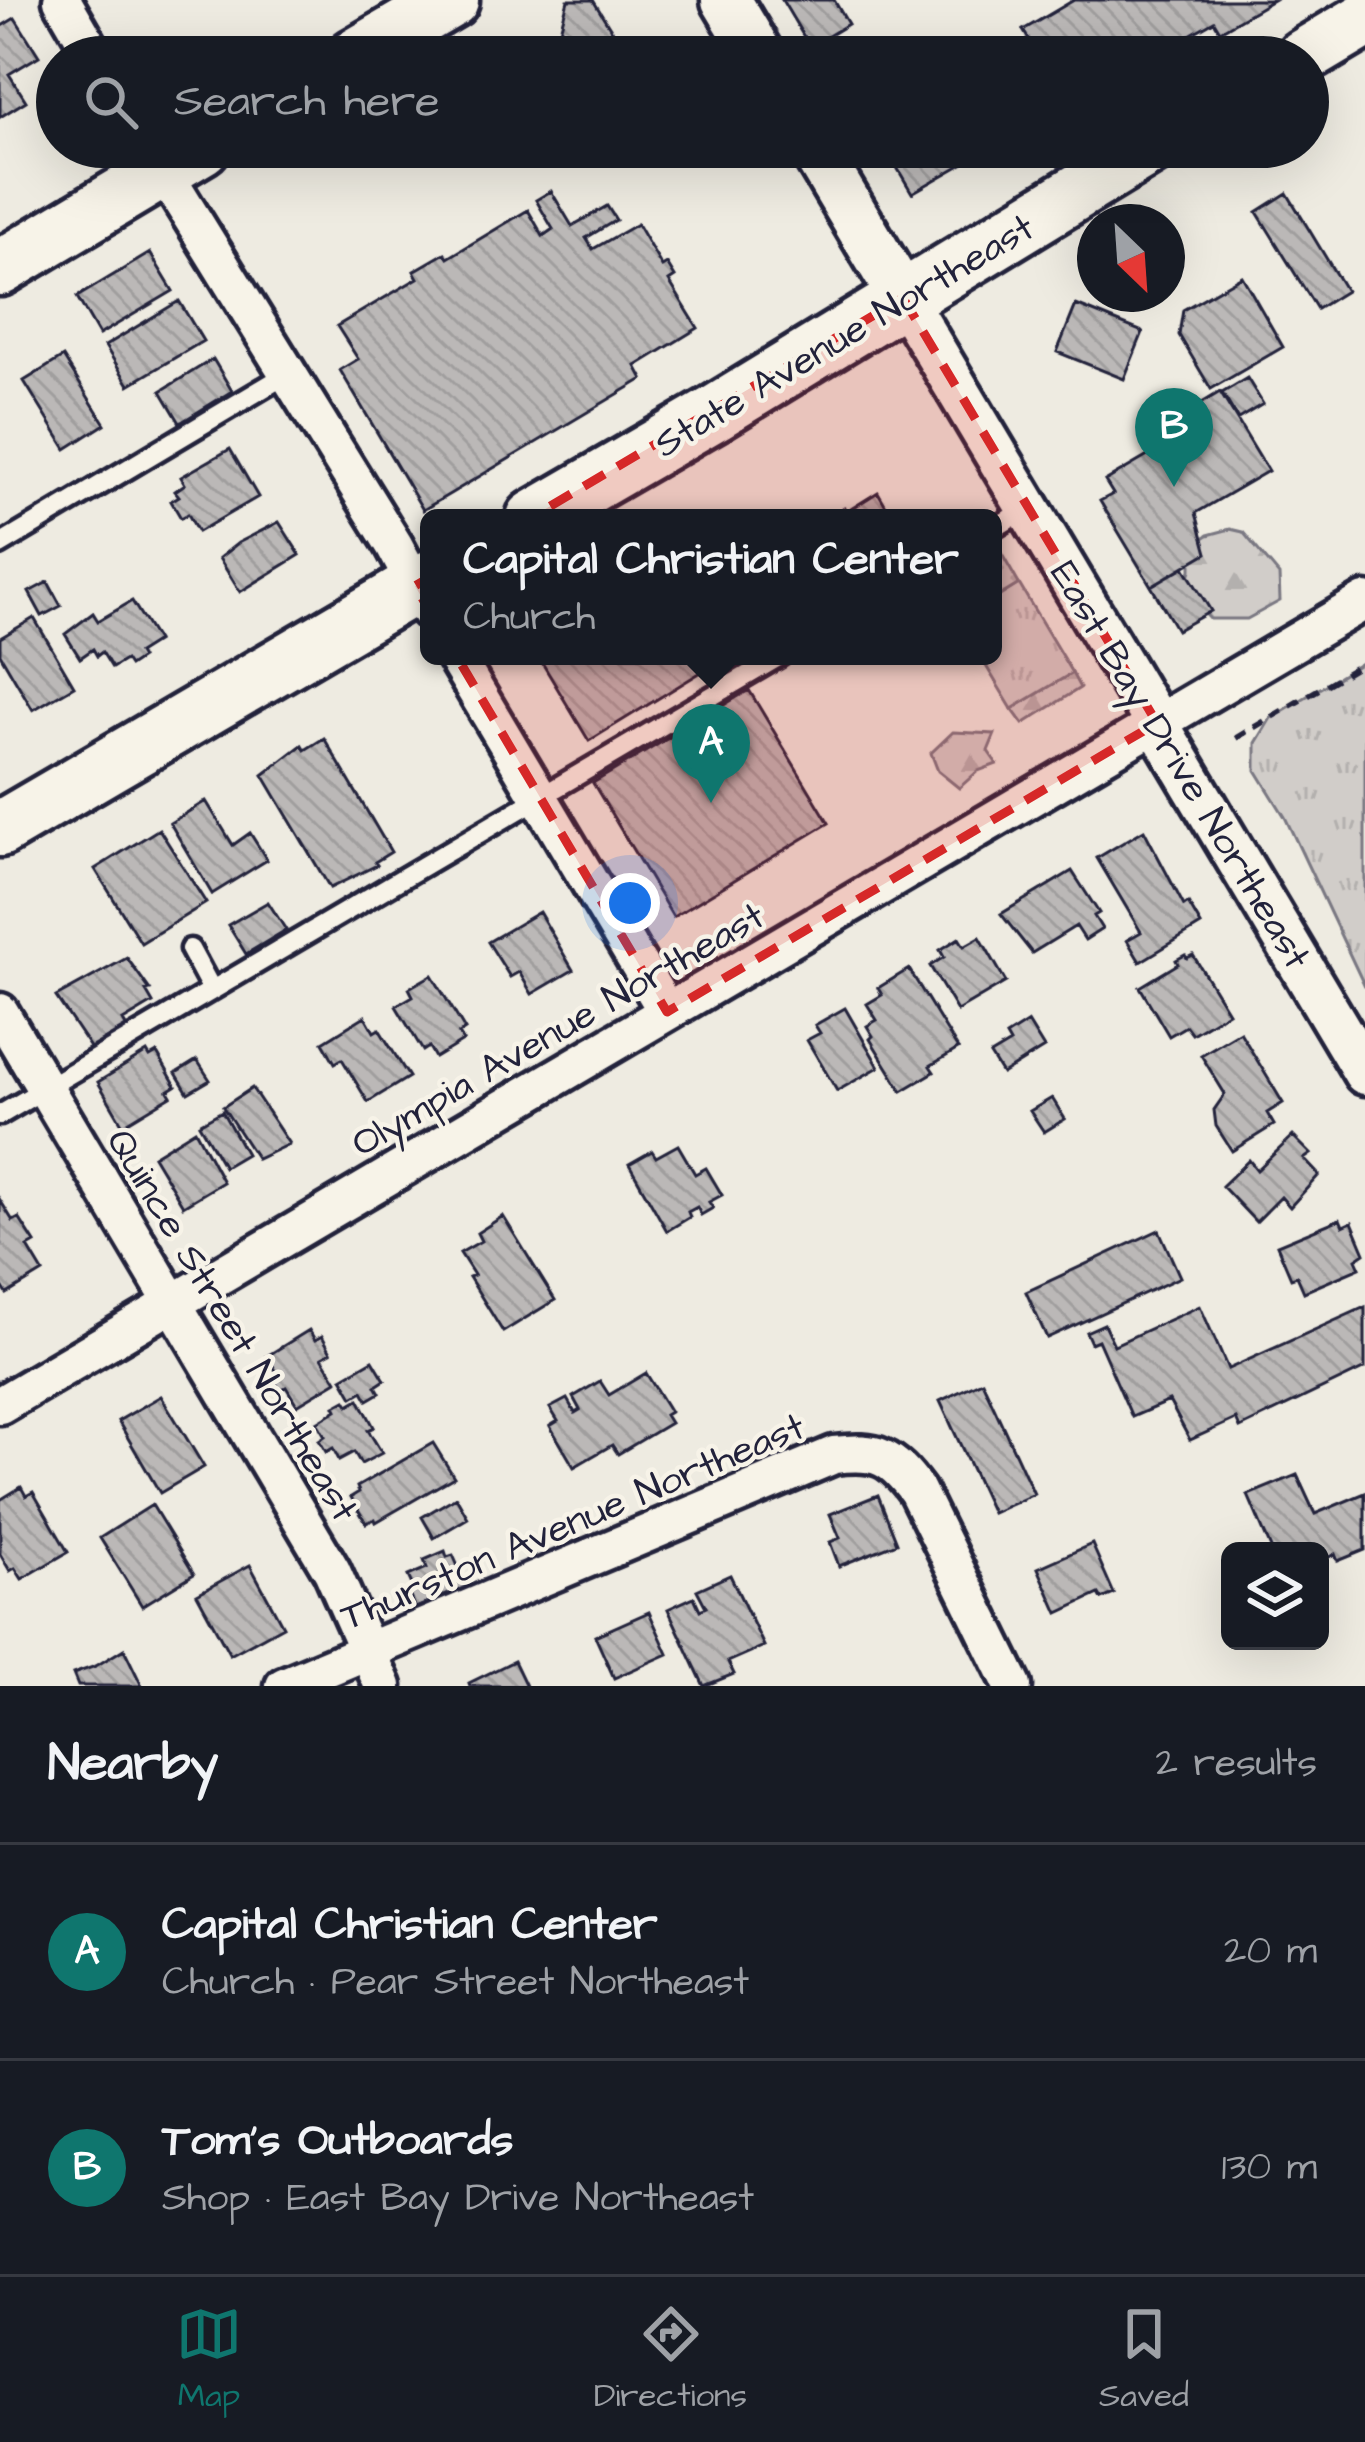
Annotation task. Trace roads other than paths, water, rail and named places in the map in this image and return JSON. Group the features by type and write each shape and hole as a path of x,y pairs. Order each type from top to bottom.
{"main road":[{"path":"390,36 451,0"},
{"path":"726,0 747,36"},
{"path":"1329,41 1365,20"},
{"path":"0,268 151,168"},
{"name":"East Bay Drive Northeast","path":"826,168 903,298"},
{"name":"State Avenue Northeast","path":"549,509 1116,168"},
{"path":"0,829 420,593"}],"street":[{"path":"62,0 83,36"},
{"path":"178,168 286,374 420,585"},
{"name":"East Bay Drive Northeast","path":"903,298 1011,518 1157,723 1365,1073"},
{"name":"Olympia Avenue Northeast","path":"0,1406 1365,601"},
{"path":"460,665 667,1012"},
{"name":"Quince Street Northeast","path":"0,1012 332,1571 383,1686"},
{"name":"Thurston Avenue Northeast","path":"284,1686 834,1454 864,1451 896,1462 916,1491 1013,1686"}],"lane":[{"path":"0,545 286,374"},
{"path":"0,1115 765,665"},
{"path":"190,949 212,990"}],"place":[{"name":"Tom's Outboards","path":"1174,487"},
{"name":"Capital Christian Center","path":"711,803"}]}
